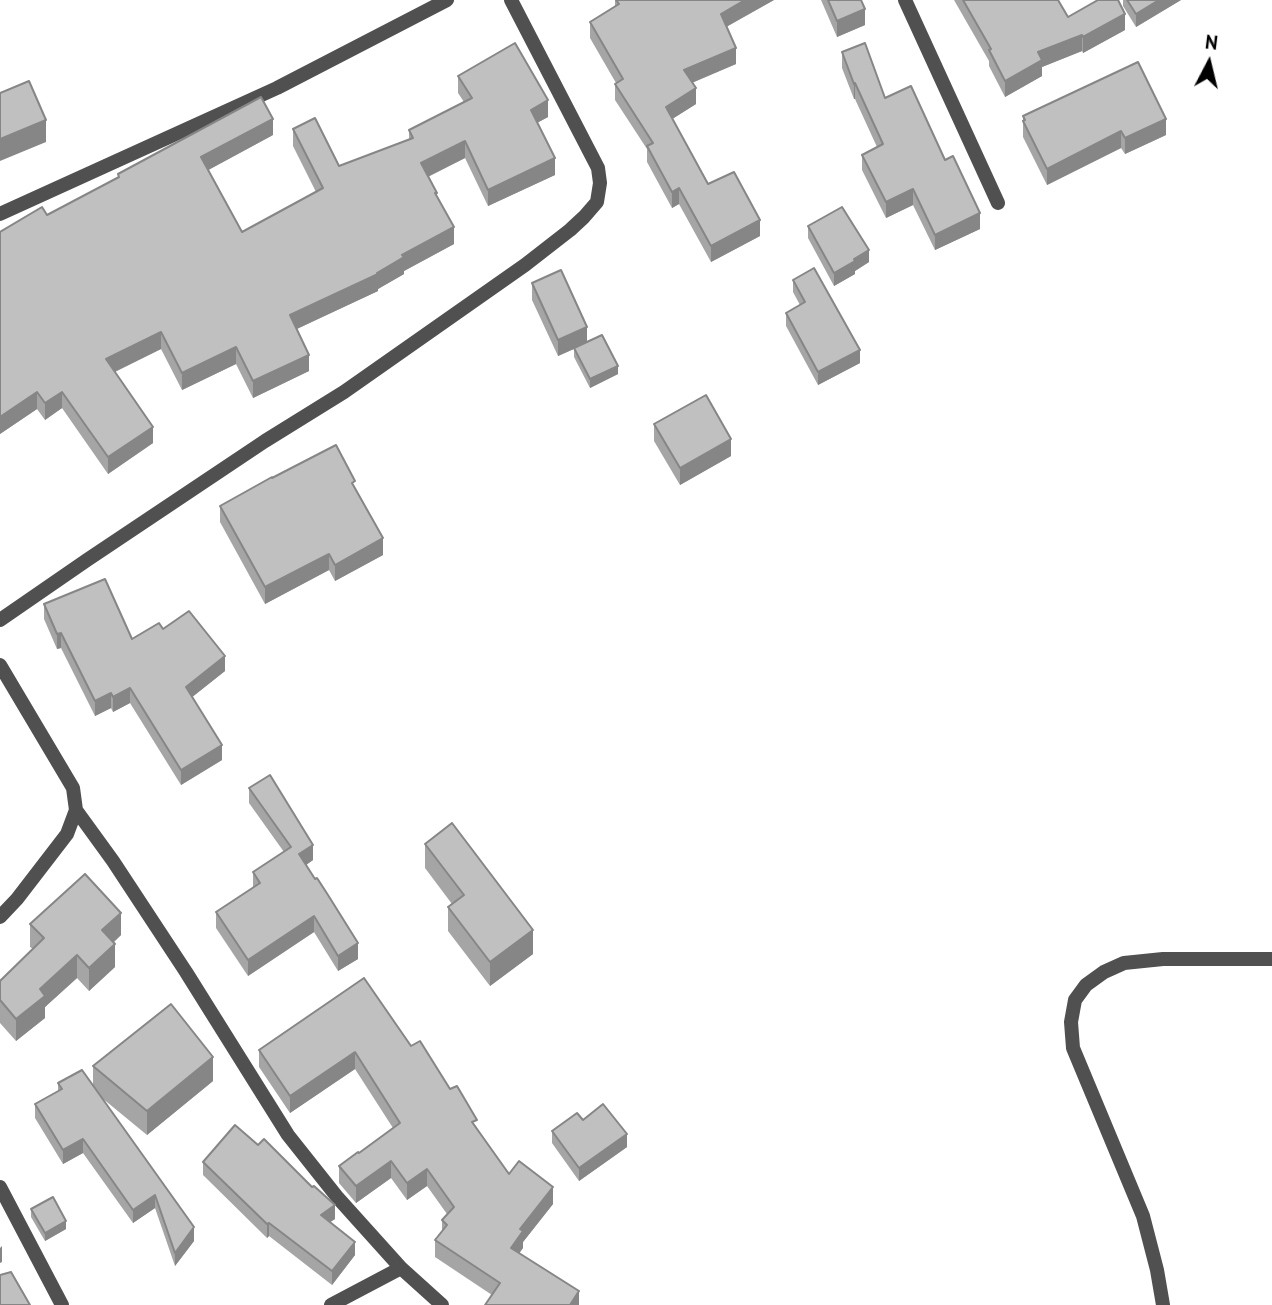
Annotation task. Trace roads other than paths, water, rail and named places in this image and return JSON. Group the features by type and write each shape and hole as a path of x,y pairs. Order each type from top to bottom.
{"street":[{"path":"0,214 277,88 447,0"},
{"path":"0,620 265,441 344,392 525,265 570,230 597,202 600,183 598,167 511,0"},
{"path":"905,0 998,203"},
{"path":"0,665 73,788 76,810 186,972 288,1135 338,1198 401,1268 442,1305"},
{"path":"0,917 67,834 76,810"},
{"path":"1163,1305 1143,1216 1073,1048 1071,1021 1075,1000 1086,985 1104,972 1124,963 1163,959 1272,959"},
{"path":"0,1187 62,1305"},
{"path":"331,1305 401,1268"}]}
